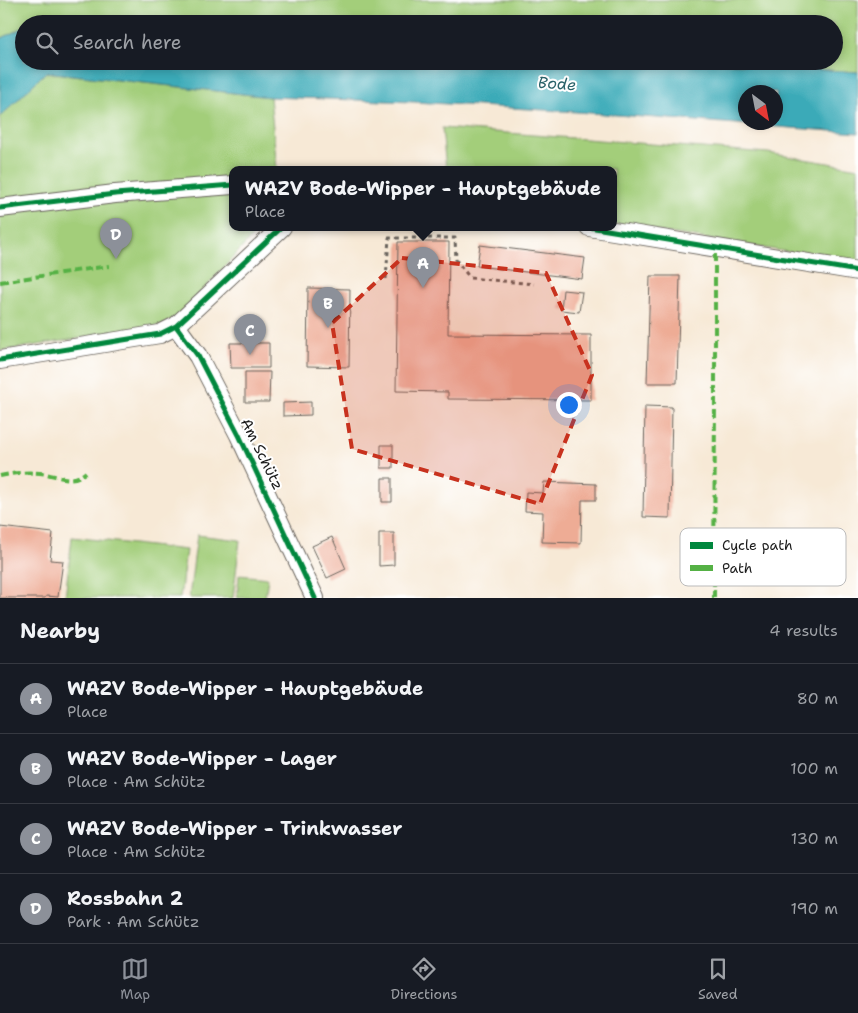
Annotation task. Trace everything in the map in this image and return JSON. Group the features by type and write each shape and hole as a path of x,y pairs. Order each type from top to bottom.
{"street":[{"path":"0,208 116,194 229,185"},
{"path":"0,360 160,334 176,326 278,231"},
{"path":"613,231 858,272"},
{"name":"Am Schütz","path":"176,326 198,356 239,435 315,598"}],"path":[{"path":"386,279 389,238 424,240 455,238 456,260 470,278 534,284"}],"highlighted area":[{"path":"402,258 546,273 592,375 540,504 352,449 332,323"}],"green space":[{"path":"0,0 858,0 858,72 827,70 843,70 843,15 15,15 15,32 0,39"},
{"path":"46,72 270,97 277,166 229,166 229,231 257,231 182,313 163,325 0,351 0,117"},
{"path":"442,128 768,153 858,168 858,263 617,225 617,166 446,166"},
{"path":"197,535 240,540 233,598 189,598"},
{"path":"72,537 186,550 180,598 65,598"},
{"path":"239,575 268,578 265,598 237,598"}],"water":[{"name":"Bode","path":"15,32 15,70 827,70 858,72 858,133 783,127 783,85 738,85 738,124 414,102 270,97 46,72 0,117 0,39"}],"building":[{"path":"398,242 449,242 448,334 591,335 591,400 448,399 448,392 396,391"},
{"path":"480,245 585,258 582,279 477,266"},
{"path":"650,276 680,276 677,383 647,383"},
{"path":"308,288 350,289 349,367 307,366"},
{"path":"563,290 582,292 579,312 561,310"},
{"path":"230,343 269,343 269,368 231,368"},
{"path":"245,372 270,372 269,402 245,402"},
{"path":"311,402 311,415 283,416 283,403"},
{"path":"645,406 672,407 670,518 643,517"},
{"path":"381,445 393,445 393,468 381,468"},
{"path":"382,478 392,478 392,502 382,502"},
{"path":"544,482 596,484 596,500 582,500 581,543 542,542 543,512 525,511 526,492 543,493"},
{"path":"0,527 53,533 50,560 63,561 58,597 0,598"},
{"path":"379,533 394,533 394,565 379,566"},
{"path":"332,537 346,569 327,578 312,546"}],"marked path":[{"path":"714,528 715,248"},
{"path":"0,282 109,266"},
{"path":"0,476 15,473 35,473 70,479 86,472"},
{"path":"714,586 714,598"}],"cycle path":[{"path":"0,208 115,194 229,185"},
{"path":"0,360 160,334 176,326 278,231"},
{"path":"613,231 858,271"},
{"path":"176,326 198,356 239,435 315,598"}],"place":[{"name":"Rossbahn 2","path":"116,259"},
{"name":"WAZV Bode-Wipper - Hauptgebäude","path":"423,288"},
{"name":"WAZV Bode-Wipper - Lager","path":"328,328"},
{"name":"WAZV Bode-Wipper - Trinkwasser","path":"250,355"}]}
